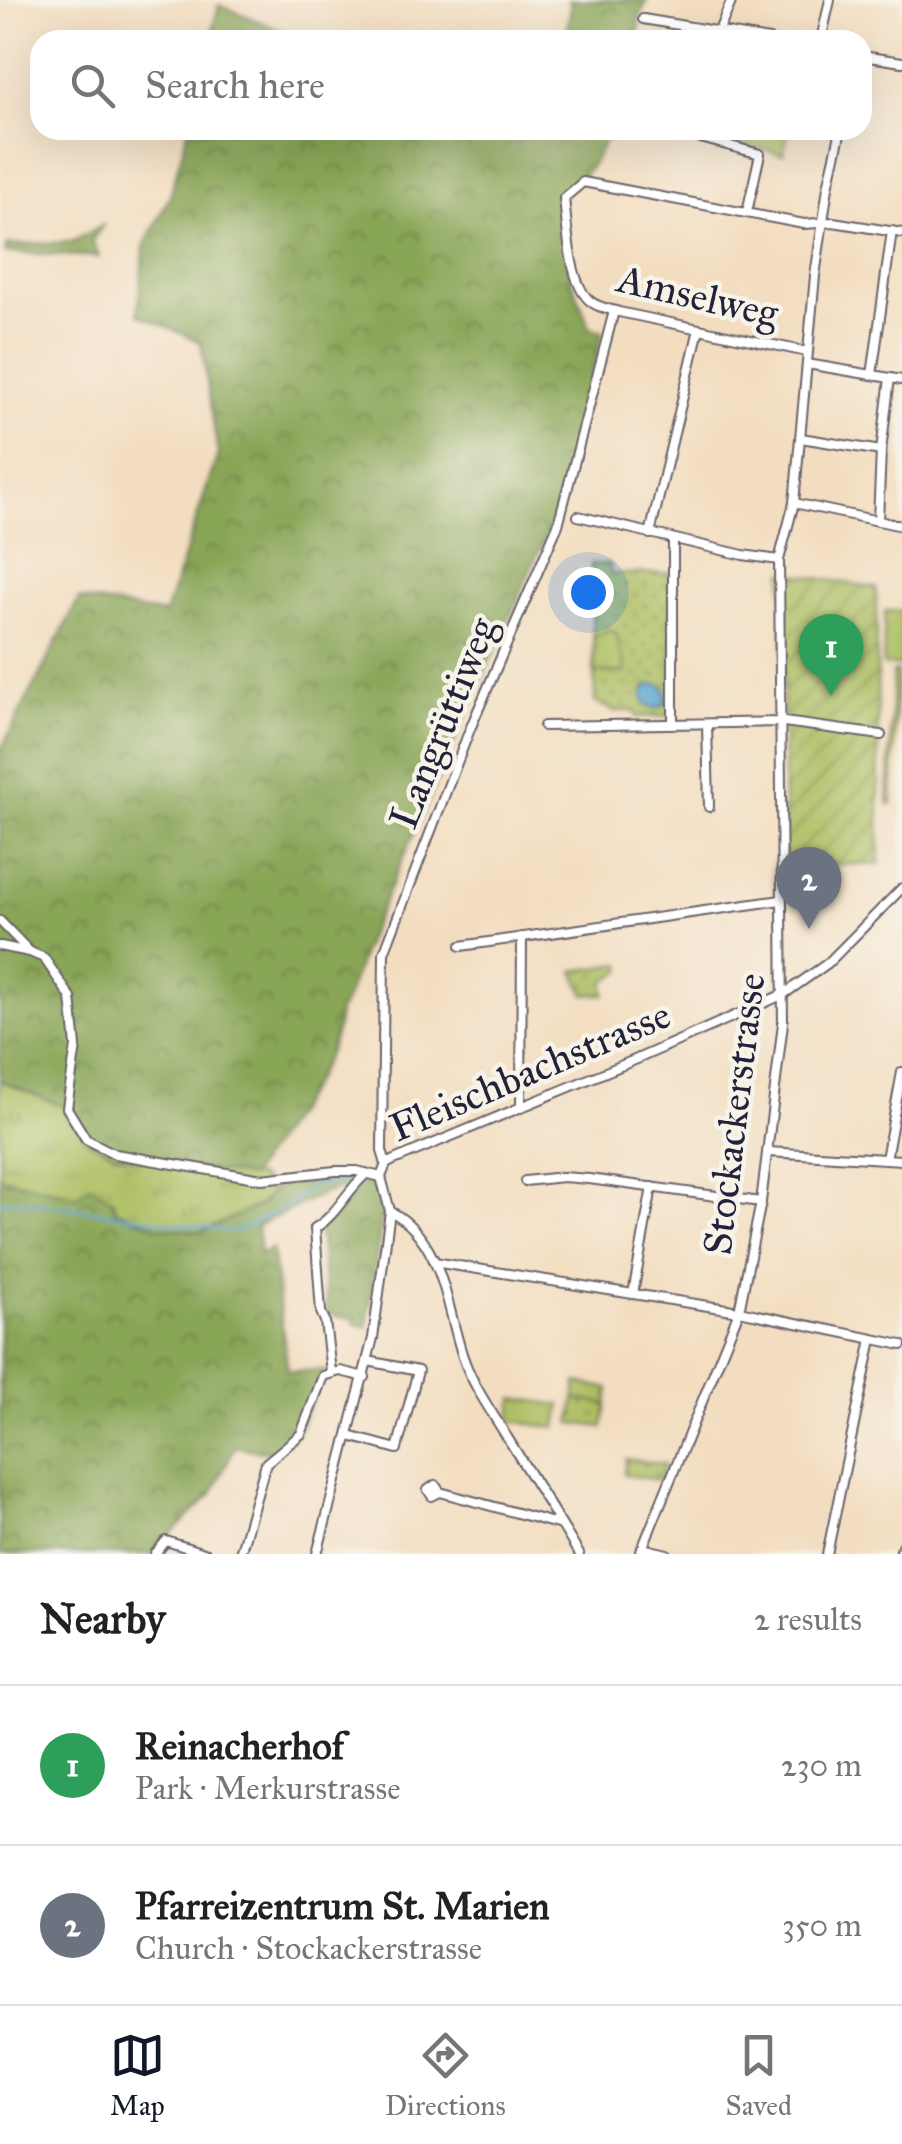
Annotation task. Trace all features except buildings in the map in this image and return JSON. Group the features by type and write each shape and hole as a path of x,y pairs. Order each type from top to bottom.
{"street":[{"path":"720,30 732,0"},
{"path":"823,30 830,0"},
{"path":"644,19 691,30"},
{"path":"872,58 902,62"},
{"path":"708,140 760,154 747,212 804,224 897,232 872,375"},
{"name":"Stockackerstrasse","path":"641,1551 738,1311 761,1202 784,994 779,560 794,502 822,223 839,140"},
{"name":"Amselweg","path":"747,212 583,182 564,198 580,290 592,303 614,311 807,352"},
{"name":"Langrüttiweg","path":"386,1164 382,1152 384,953 470,729 563,510 614,311"},
{"path":"650,534 699,329"},
{"path":"806,364 902,380"},
{"path":"878,521 890,378"},
{"path":"801,438 881,451"},
{"path":"794,502 902,526"},
{"path":"578,516 779,560"},
{"path":"672,539 674,723"},
{"path":"544,726 780,723 881,734"},
{"path":"706,724 709,807"},
{"name":"Fleischbachstrasse","path":"381,1177 386,1164 784,994 828,963 902,888"},
{"path":"461,946 781,900"},
{"path":"0,921 30,952"},
{"path":"521,1108 522,937"},
{"path":"0,946 44,958 71,998 76,1046 68,1108 86,1140 115,1154 262,1179 335,1171 381,1177 390,1211 368,1361 316,1554"},
{"path":"886,1159 902,1072"},
{"path":"768,1152 902,1160"},
{"path":"240,1554 266,1462 300,1434 320,1384 331,1372 326,1321 321,1312 315,1228 328,1221 340,1200 366,1174"},
{"path":"526,1181 563,1177 761,1202"},
{"path":"633,1294 652,1187"},
{"path":"390,1211 406,1219 434,1262 445,1288 463,1358 478,1390 579,1554"},
{"path":"434,1262 738,1311 902,1346"},
{"path":"827,1554 872,1339"},
{"path":"349,1436 396,1449 418,1371 368,1361"},
{"path":"331,1372 365,1377"},
{"path":"440,1492 562,1525"},
{"path":"154,1554 166,1541 207,1554"},
{"path":"900,1554 902,1546"},
{"path":"641,1551 667,1554"}],"green space":[{"path":"568,0 647,0 638,30 567,30 571,6"},
{"path":"219,5 280,30 213,30"},
{"path":"185,140 604,140 590,167 560,197 572,280 589,327 603,331 558,508 367,939 338,1012 329,1051 304,1097 250,1177 115,1154 86,1139 67,1108 0,1081 0,751 79,599 165,614 218,454 201,342 138,314 144,246 170,196"},
{"path":"742,140 786,140 783,154 741,144"},
{"path":"104,224 92,240 99,257 5,252 7,245 71,242"},
{"path":"591,564 610,564 611,574 671,573 672,716 637,717 635,711 614,711 595,702"},
{"path":"783,572 876,588 880,864 784,866"},
{"path":"885,611 902,611 902,666 883,665"},
{"path":"610,630 616,633 626,672 595,673 594,637"},
{"path":"893,672 897,672 892,804 888,804"},
{"path":"622,964 623,970 604,982 605,994 585,995 574,971"},
{"path":"0,1080 262,1179 272,1191 262,1204 202,1232 158,1226 77,1196 0,1177"},
{"path":"343,1173 351,1185 325,1193 257,1226 260,1255 272,1249 288,1371 325,1370 296,1435 271,1454 235,1446 212,1494 151,1554 0,1554 0,1177 77,1196 90,1185 113,1200 115,1212 158,1226 202,1232 262,1204 284,1183"},
{"path":"369,1178 383,1199 383,1210 367,1327 355,1324 355,1319 327,1314 319,1227"},
{"path":"577,1383 609,1388 607,1404 575,1399"},
{"path":"514,1398 561,1405 557,1428 510,1421"},
{"path":"575,1399 607,1404 603,1427 571,1423"},
{"path":"626,1459 665,1464 659,1480 624,1475"}],"water":[{"path":"655,684 664,687 664,705 655,708 646,705 643,696 646,687"}],"waterway":[{"path":"0,1201 32,1202 235,1232 278,1211 318,1182 324,1185 348,1179"}],"place":[{"name":"Reinacherhof","path":"831,696"},
{"name":"Pfarreizentrum St. Marien","path":"809,929"}]}
